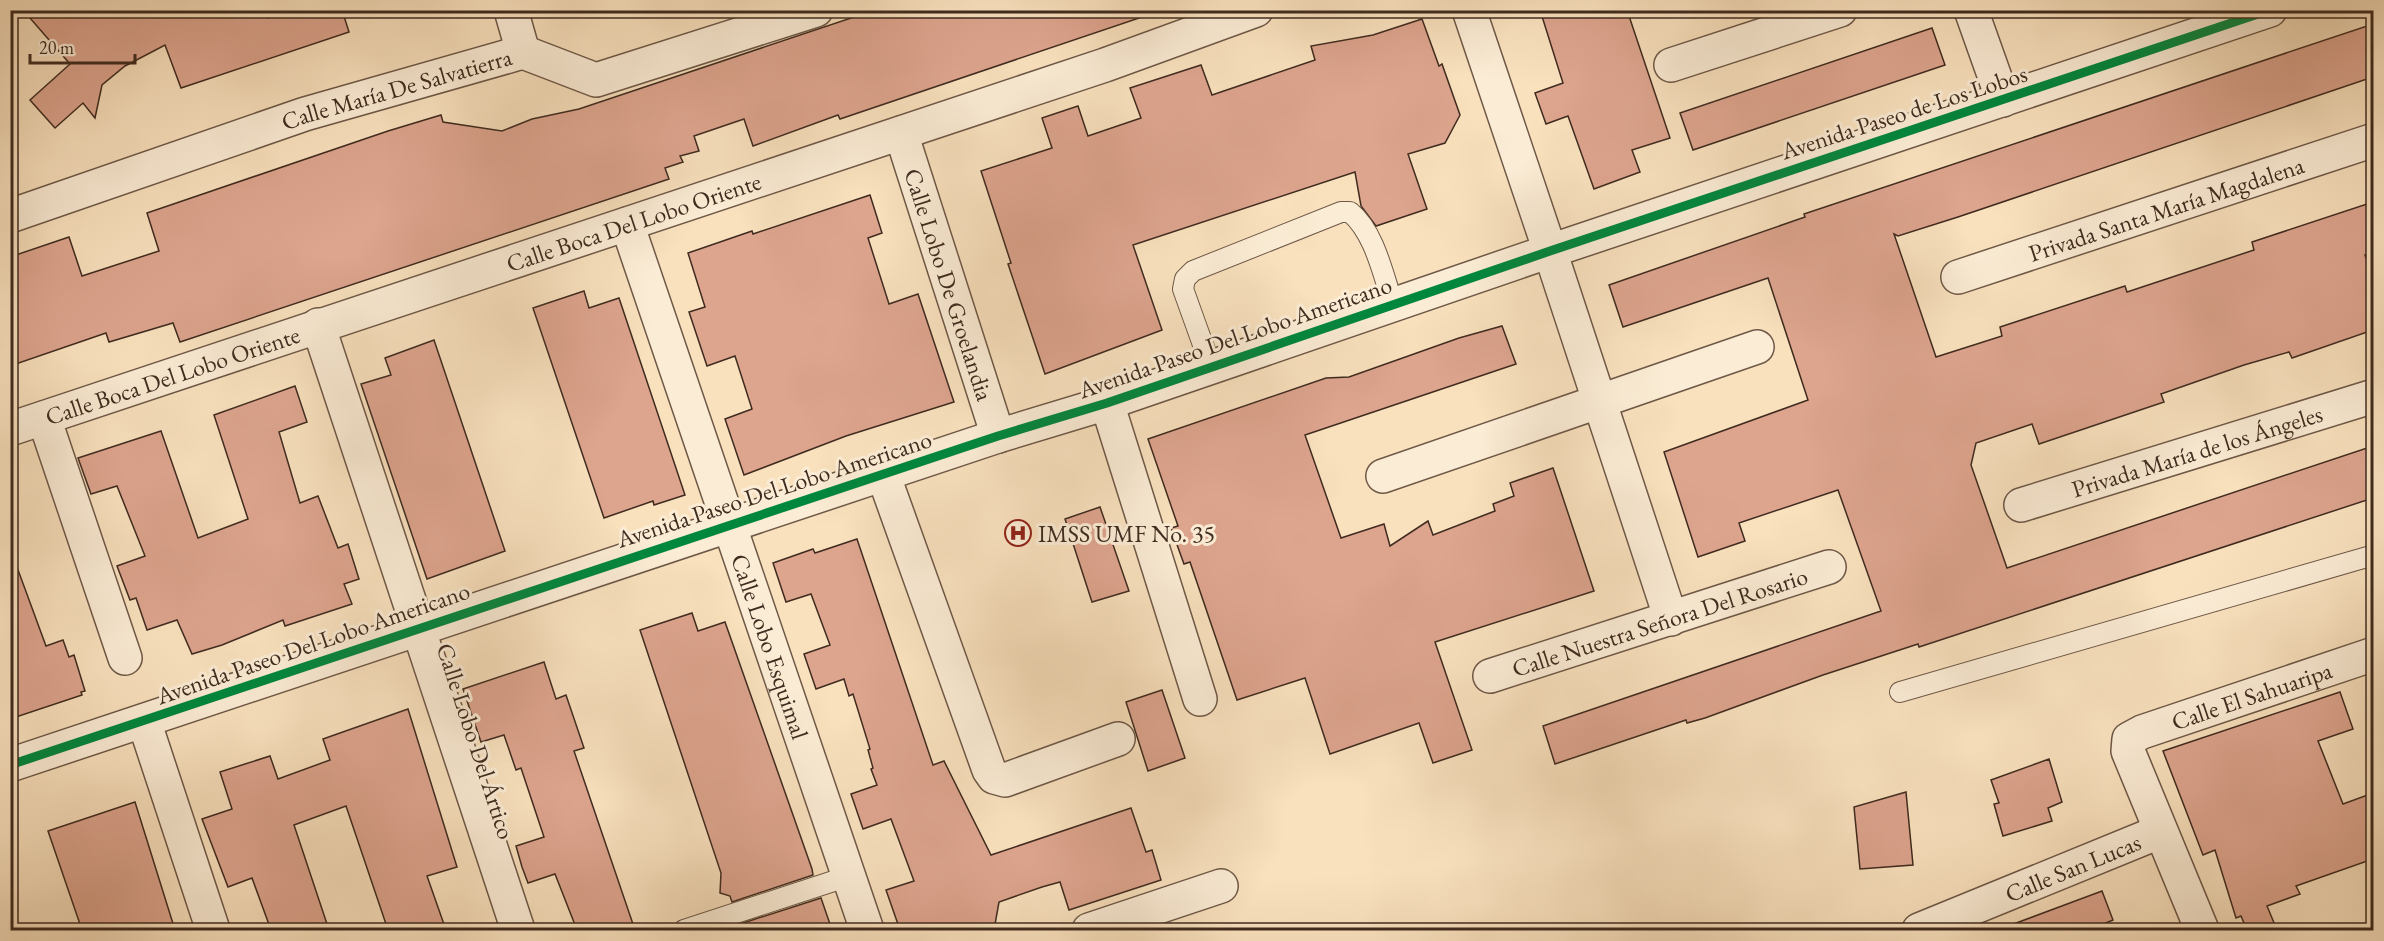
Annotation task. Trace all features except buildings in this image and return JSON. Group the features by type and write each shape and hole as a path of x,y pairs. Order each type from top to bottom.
{"street":[{"path":"511,10 523,52"},
{"name":"Calle María De Salvatierra","path":"13,215 305,114 523,52 596,80 758,20 816,10"},
{"name":"Calle Boca Del Lobo Oriente","path":"10,429 901,133 1256,10"},
{"path":"1469,10 1671,619"},
{"path":"1671,65 1840,10"},
{"path":"1971,10 2003,100"},
{"name":"Avenida Paseo de Los Lobos","path":"1550,251 2270,10"},
{"name":"Calle Lobo De Groelandia","path":"901,133 998,436"},
{"name":"Privada Santa María Magdalena","path":"1958,277 2373,140"},
{"name":"Calle Lobo Esquimal","path":"627,224 867,930"},
{"name":"Avenida Paseo Del Lobo Americano","path":"10,765 418,627 998,436 1107,403 1550,251"},
{"name":"Calle Lobo Del Ártico","path":"318,325 518,930"},
{"path":"1383,476 1757,347"},
{"name":"Privada María de los Ángeles","path":"2021,505 2373,396"},
{"path":"1107,403 1200,699"},
{"path":"44,418 125,658"},
{"path":"883,474 989,770 994,777 1005,780 1118,739"},
{"name":"Calle Nuestra Señora Del Rosario","path":"1490,676 1829,567"},
{"name":"Calle El Sahuaripa","path":"2159,832 2128,751 2129,739 2142,732 2373,654"},
{"path":"144,721 213,930"},
{"path":"2159,832 2202,930"},
{"name":"Calle San Lucas","path":"1919,930 2159,832"},
{"path":"1089,930 1221,886"}],"lane":[{"path":"1211,367 1183,290 1185,279 1193,270 1341,212 1350,212 1356,217 1376,252 1393,304"},
{"path":"1900,692 2373,555"},
{"path":"684,930 849,876"}],"cycle path":[{"path":"10,765 998,436 1107,403 1550,251 2270,10"}],"place":[{"name":"IMSS UMF No. 35","path":"1018,533"}]}
